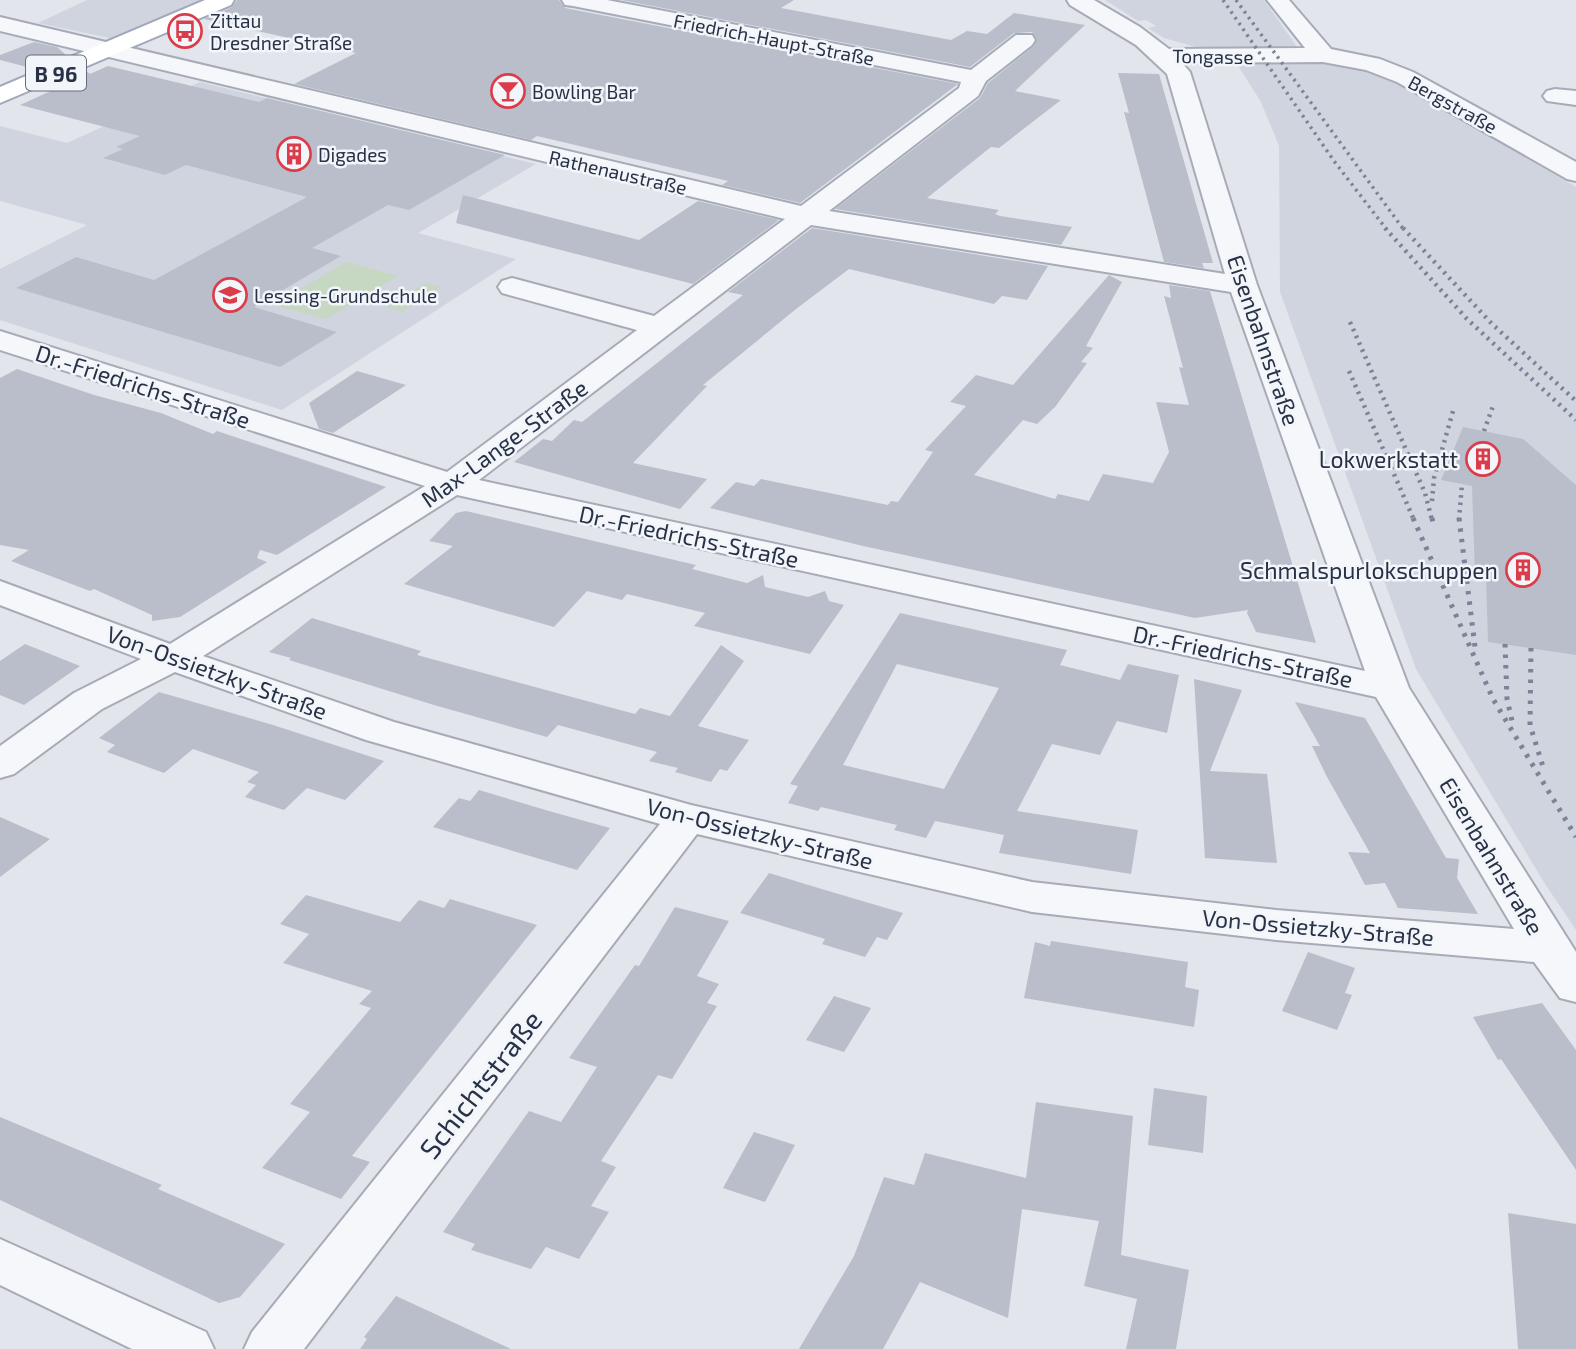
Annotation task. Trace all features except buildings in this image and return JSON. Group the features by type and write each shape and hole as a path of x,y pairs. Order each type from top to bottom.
{"main road":[{"name":"B 96","path":"0,96 223,0"}],"street":[{"name":"Friedrich-Haupt-Straße","path":"573,0 975,78"},
{"name":"Tongasse","path":"1078,0 1142,38 1165,56 1323,55"},
{"path":"1278,0 1323,55"},
{"name":"Rathenaustraße","path":"0,24 807,216 1243,285"},
{"name":"Max-Lange-Straße","path":"0,765 89,701 173,658 452,484 970,91 975,78 1024,40"},
{"name":"Bergstraße","path":"1323,55 1372,64 1405,77 1576,173"},
{"name":"Eisenbahnstraße","path":"1165,56 1178,72 1243,285 1390,688 1548,947 1576,986"},
{"path":"512,287 660,327"},
{"name":"Dr.-Friedrichs-Straße","path":"0,340 452,484 1390,688"},
{"name":"Von-Ossietzky-Straße","path":"0,592 173,658 380,731 687,818 1032,897 1276,925 1548,947"},
{"name":"Schichtstraße","path":"272,1349 687,818"},
{"path":"0,1261 186,1349"}],"shaded area":[{"path":"87,0 202,0 114,39 38,23"},
{"path":"1105,0 1264,0 1300,51 1196,47 1164,38 1148,28 1156,26 1146,20 1138,21"},
{"path":"1307,60 1356,65 1390,79 1576,187 1576,930 1545,884 1416,669 1280,292 1279,146 1261,102 1235,61"},
{"name":"Lessing-Grundschule","path":"200,82 536,164 418,233 516,259 282,410 0,320 0,269 87,225 0,201 0,126 67,143"}],"green space":[{"path":"346,262 398,276 326,319 274,305"},
{"path":"425,283 441,287 402,312 386,307"}],"railway":[{"path":"1223,0 1334,161 1387,230"},
{"path":"1236,0 1404,230"},
{"path":"1385,228 1467,319 1576,420"},
{"path":"1403,228 1492,324 1576,401"},
{"path":"1350,322 1425,493 1432,520"},
{"path":"1349,371 1414,520"},
{"path":"1484,431 1493,406"},
{"path":"1432,501 1434,478 1453,411"},
{"path":"1459,519 1462,484"},
{"path":"1413,518 1493,699 1576,837"},
{"path":"1432,518 1434,527"},
{"path":"1459,519 1475,647"},
{"path":"1505,644 1507,699 1513,725"},
{"path":"1531,648 1530,725 1544,770"}],"place":[{"name":"Zittau Dresdner Straße","path":"185,31"},
{"name":"Bowling Bar","path":"508,91"},
{"name":"Digades","path":"294,154"},
{"name":"Lessing-Grundschule","path":"230,295"},
{"name":"Lokwerkstatt","path":"1483,459"},
{"name":"Schmalspurlokschuppen","path":"1523,570"}]}
